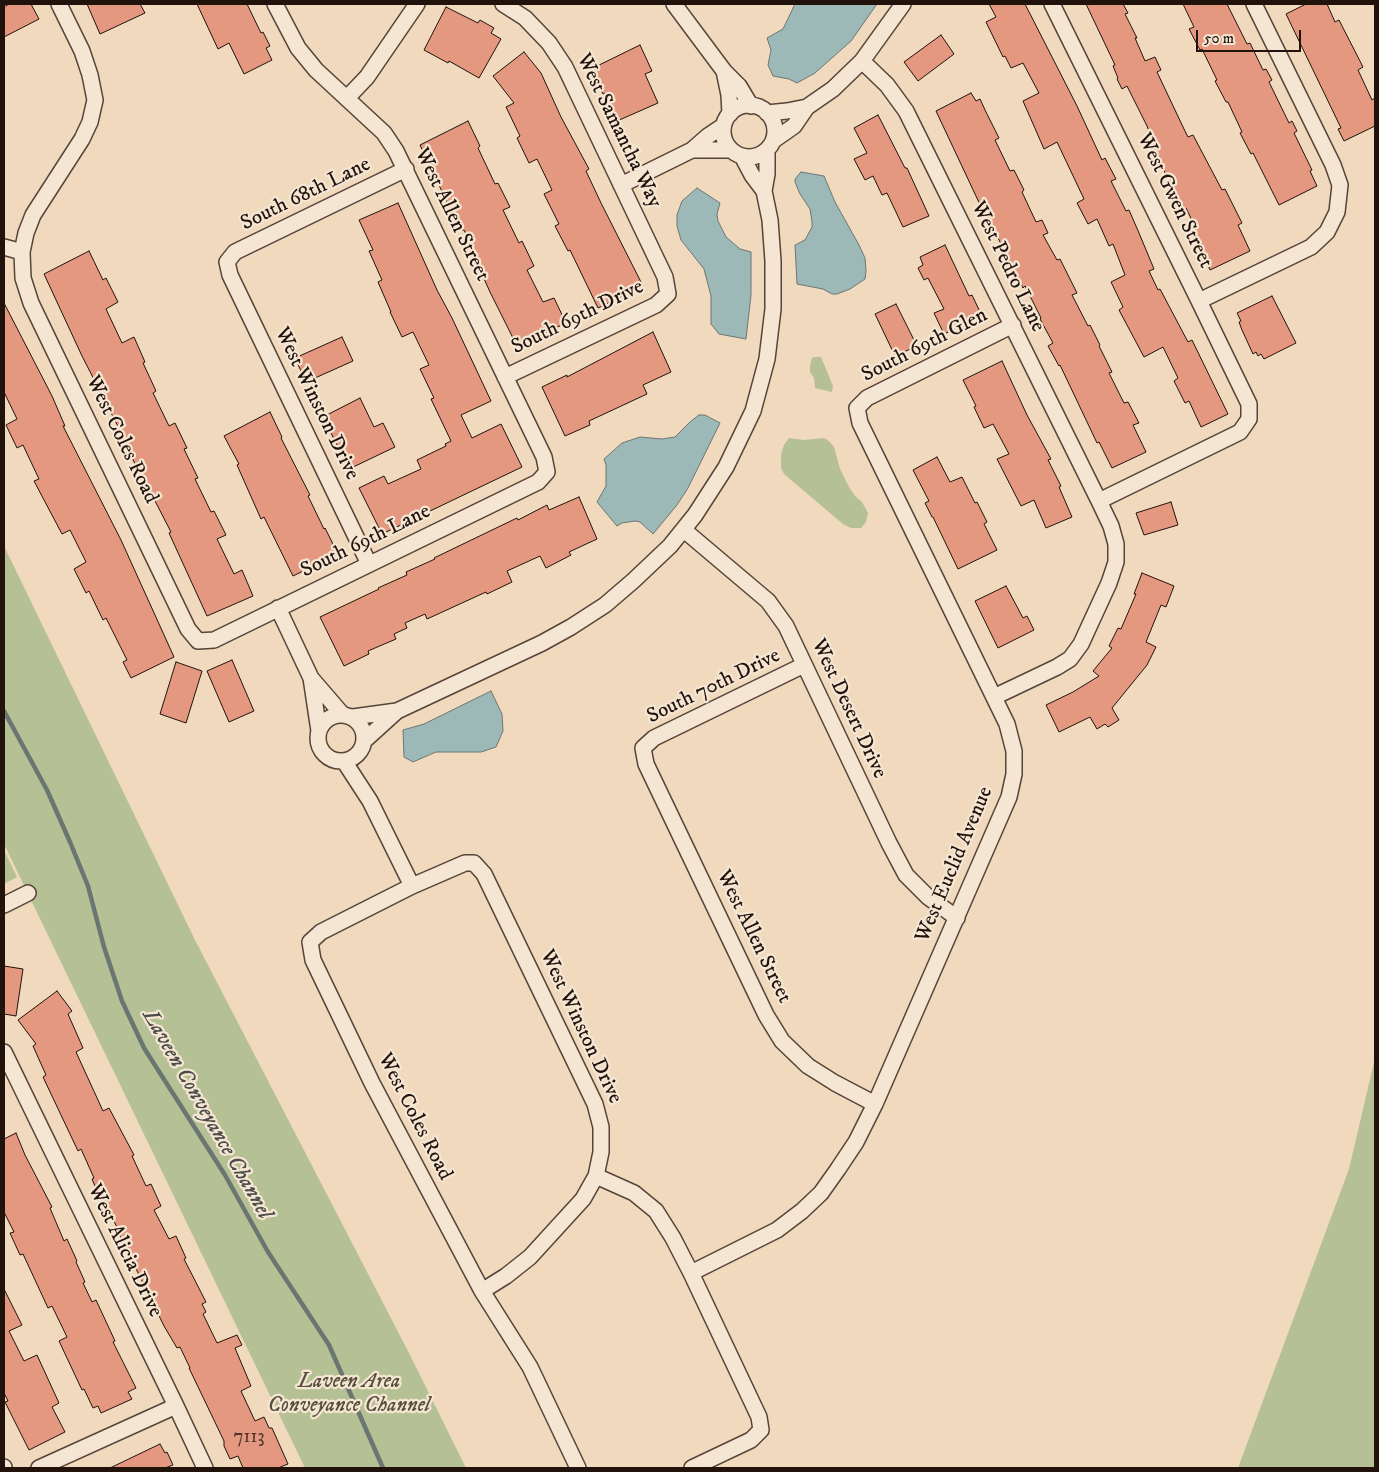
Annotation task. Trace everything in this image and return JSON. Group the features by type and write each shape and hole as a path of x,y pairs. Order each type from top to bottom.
{"street":[{"name":"West Coles Road","path":"59,4 82,51 90,75 95,100 90,122 82,139 32,215 22,252 24,278 31,303 188,629 198,641"},
{"name":"West Allen Street","path":"275,4 298,48 316,70 384,133 396,151 544,457 547,472"},
{"path":"346,98 367,77 417,4"},
{"name":"West Samantha Way","path":"503,4 525,18 548,43 566,68 665,277 668,294"},
{"path":"674,4 724,71 739,86 751,106"},
{"path":"692,150 756,156 794,126 807,107 833,89 862,61 903,4"},
{"name":"West Gwen Street","path":"1052,4 1200,301 1248,404 1249,420 1240,432 1100,501"},
{"path":"1200,301 1311,247 1327,232 1337,212 1340,185 1333,166 1254,4"},
{"name":"West Pedro Lane","path":"862,61 887,85 906,111 1100,501 1111,526 1116,544 1116,562 1109,582 1081,644 1070,658 1058,667 994,698"},
{"path":"724,71 730,95 723,135 726,144 736,153 764,191"},
{"path":"365,740 397,711 542,643 605,606 633,582 684,530 726,468 753,410 767,359 772,309 773,261 770,220 764,191 770,145 775,131 774,123 767,113 756,106 739,107 692,150 621,185"},
{"path":"767,113 807,107"},
{"name":"South 68th Lane","path":"227,262 235,252 406,170"},
{"path":"4,247 22,252"},
{"name":"West Winston Drive","path":"227,262 230,275 370,564"},
{"name":"South 69th Drive","path":"505,377 656,305 668,294"},
{"name":"South 69th Glen","path":"857,408 867,398 1013,325"},
{"name":"West Euclid Avenue","path":"692,1273 760,1240 802,1211 821,1193 856,1142 957,918 1009,797 1014,774 1014,751 1007,724 860,423 857,408"},
{"name":"South 69th Lane","path":"198,641 214,640 538,482 547,472"},
{"name":"West Desert Drive","path":"684,530 768,601 786,626 906,875 928,897 957,918"},
{"path":"278,608 311,678 319,731 319,746 330,758 351,758 363,748 365,740 362,725 347,716 311,678"},
{"name":"South 70th Drive","path":"643,748 654,738 804,665"},
{"path":"319,731 322,724 334,715 347,716 397,711"},
{"name":"West Allen Street","path":"643,748 646,764 766,1015 782,1040 808,1066 874,1104"},
{"path":"351,758 412,886"},
{"name":"West Coles Road","path":"474,863 465,864 412,886 321,932 310,942 313,960 372,1083 482,1291 530,1367 578,1468"},
{"name":"West Winston Drive","path":"474,863 484,874 595,1104 601,1127 601,1152 596,1176 583,1199 530,1257 506,1276 482,1291"},
{"path":"4,905 28,893"},
{"name":"West Alicia Drive","path":"4,1052 205,1468"},
{"path":"596,1176 634,1193 656,1211 692,1273 759,1417 761,1430 751,1440 692,1468"},
{"path":"39,1468 176,1406"}],"green space":[{"path":"821,357 833,386 832,392 815,388 810,366 812,358"},
{"path":"789,438 804,440 824,438 834,447 840,469 849,487 862,502 868,513 866,522 861,528 851,528 843,524 784,474 781,468 781,454"},
{"name":"Laveen Area Conveyance Channel","path":"4,546 195,940 408,1351 466,1468 305,1468 4,844"},
{"path":"4,850 17,877 4,884"},
{"path":"1375,1058 1375,1468 1238,1468 1349,1169"}],"water":[{"path":"795,4 877,4 851,41 815,73 797,83 789,79 773,76 768,65 771,50 767,38 783,29"},
{"path":"801,172 824,176 835,202 865,258 865,279 850,289 837,294 797,284 795,245 805,240 812,227 810,209 795,182 795,179"},
{"path":"697,188 720,203 717,214 718,221 726,237 740,249 751,252 751,295 746,339 719,334 711,324 711,296 704,269 681,240 677,226 677,215 682,201"},
{"path":"699,415 705,415 720,423 688,488 677,505 653,534 640,522 622,523 617,526 597,502 606,486 606,465 604,459 622,443 640,437 662,439 675,437"},
{"path":"491,691 502,714 503,731 496,747 481,752 436,752 413,762 404,757 403,730 424,724"}],"building":[{"path":"9,4 31,4 39,19 4,37 4,7"},
{"path":"87,4 140,4 145,13 100,34"},
{"path":"197,4 247,4 261,33 263,32 270,46 266,48 272,60 244,74 229,43 218,49"},
{"path":"989,4 1025,4 1102,160 1105,158 1116,179 1111,181 1126,211 1129,210 1139,233 1154,269 1149,271 1158,290 1160,289 1188,342 1192,340 1228,414 1201,427 1189,401 1185,403 1174,381 1178,378 1163,347 1144,357 1119,310 1123,307 1111,282 1125,275 1113,244 1109,246 1097,219 1088,224 1077,203 1084,199 1057,142 1044,149 1023,101 1039,93 1023,63 1011,68 1005,56 1003,57 986,22 996,17"},
{"path":"1086,4 1123,4 1128,13 1125,14 1137,38 1135,38 1145,61 1155,57 1161,70 1157,72 1184,129 1188,137 1193,135 1222,190 1225,189 1242,223 1238,225 1250,251 1210,270 1207,259 1193,230 1196,229 1186,208 1183,210 1151,143 1153,142 1147,126 1127,86 1122,89 1117,79 1113,66 1115,65"},
{"path":"1183,4 1227,4 1247,44 1250,43 1263,70 1266,69 1272,80 1269,82 1289,123 1292,121 1297,131 1294,133 1312,170 1310,171 1317,186 1279,205 1253,153 1251,154 1240,133 1242,132 1228,102 1226,102 1215,81 1217,80 1202,49 1200,50 1189,29 1194,27"},
{"path":"1306,4 1327,4 1335,22 1339,20 1363,67 1358,70 1372,100 1375,98 1375,126 1344,141 1338,129 1341,128 1286,14"},
{"path":"446,7 478,23 480,20 494,28 491,33 501,39 479,78 449,61 448,63 424,50"},
{"path":"941,35 954,54 918,81 904,62"},
{"path":"640,45 652,71 645,74 658,103 617,121 605,93 603,94 591,69"},
{"path":"524,52 541,73 561,117 589,169 586,171 601,203 643,286 598,308 570,250 568,251 555,226 559,224 544,194 552,190 537,159 529,163 517,138 520,136 506,107 514,103 493,76"},
{"path":"971,93 976,101 980,99 999,138 995,140 1010,171 1014,170 1024,190 1022,192 1036,222 1042,220 1048,233 1043,235 1057,260 1060,259 1077,293 1072,295 1100,345 1112,372 1109,373 1124,403 1128,402 1139,423 1133,425 1146,452 1112,468 1099,442 1097,443 1060,365 1048,346 1053,343 1025,286 1023,288 983,211 936,111"},
{"path":"878,115 905,168 907,168 929,216 903,227 887,193 882,195 873,176 865,180 854,159 867,153 854,128"},
{"path":"468,121 495,184 498,183 510,207 503,210 519,243 522,241 534,266 527,270 543,302 554,298 566,323 517,346 490,292 464,230 462,230 447,202 420,145"},
{"path":"398,203 437,290 491,401 461,415 472,438 501,424 522,467 382,534 359,488 384,476 388,484 421,469 417,460 446,446 445,444 451,441 431,399 434,398 420,369 429,365 413,332 402,337 378,282 382,280 369,251 373,250 359,220"},
{"path":"945,245 969,296 972,295 982,316 944,334 934,313 944,309 928,278 924,280 918,268 923,265 920,257"},
{"path":"89,251 103,280 106,278 118,302 106,309 122,343 134,337 156,391 153,393 169,426 175,423 187,448 184,449 198,478 195,479 211,512 214,511 226,535 217,539 234,574 242,570 253,596 207,616 169,533 171,532 154,499 152,500 128,446 82,356 44,274"},
{"path":"1272,296 1296,343 1264,359 1261,354 1258,356 1256,352 1253,354 1242,330 1239,322 1241,321 1237,313"},
{"path":"4,303 52,396 65,426 63,426 121,540 174,657 131,678 123,662 127,660 106,618 103,620 89,591 86,593 74,569 86,562 70,530 62,534 34,481 39,479 23,445 17,448 6,425 17,419 4,392"},
{"path":"896,304 917,346 895,356 875,314"},
{"path":"653,332 671,372 643,385 647,394 589,421 590,425 565,436 542,387 567,375 567,377"},
{"path":"342,337 353,361 306,382 295,358"},
{"path":"1002,361 1027,415 1051,459 1048,460 1061,486 1059,487 1072,517 1046,528 1034,500 1021,506 997,459 1009,454 993,424 984,428 963,380"},
{"path":"360,398 374,427 383,423 395,447 349,469 323,417"},
{"path":"270,412 310,495 308,496 338,554 293,576 264,517 261,519 237,465 239,464 224,436"},
{"path":"937,457 950,482 962,477 987,522 984,524 997,550 958,569 925,503 929,501 913,470"},
{"path":"579,497 597,539 569,552 571,555 546,568 540,556 507,571 512,582 427,619 425,614 405,623 407,628 394,634 396,639 368,651 369,654 344,666 320,617 407,575 406,572 517,518 518,520 547,505 549,510"},
{"path":"1171,502 1178,525 1144,535 1136,513"},
{"path":"1142,573 1174,586 1166,607 1161,605 1146,642 1156,647 1147,665 1112,708 1119,720 1108,727 1105,724 1097,729 1090,717 1059,732 1046,705 1073,692 1099,676 1093,671 1112,648 1109,646 1118,628 1121,629 1136,594 1134,594"},
{"path":"1006,586 1023,618 1027,616 1034,630 998,648 975,601"},
{"path":"232,660 254,711 229,722 207,671"},
{"path":"176,662 202,671 186,723 160,714"},
{"path":"4,966 23,969 16,1016 4,1014"},
{"path":"57,991 72,1011 68,1014 83,1048 76,1052 103,1111 109,1108 134,1155 132,1156 146,1186 151,1184 161,1206 154,1210 169,1239 176,1236 186,1258 184,1259 206,1302 202,1304 206,1312 203,1314 217,1343 237,1335 242,1345 235,1348 251,1386 241,1391 255,1421 264,1417 269,1428 272,1428 288,1464 278,1468 243,1468 238,1456 230,1459 224,1446 224,1441 180,1347 177,1348 164,1326 102,1195 99,1196 92,1179 94,1178 81,1149 78,1151 43,1077 46,1075 33,1046 36,1044 18,1020"},
{"path":"16,1133 25,1155 52,1207 50,1208 64,1241 67,1239 77,1261 85,1282 83,1283 92,1302 96,1300 115,1341 113,1342 136,1388 128,1392 132,1399 101,1413 98,1406 93,1408 84,1389 82,1390 59,1341 67,1337 52,1306 48,1308 23,1254 20,1255 10,1233 14,1232 4,1212 4,1139"},
{"path":"4,1289 22,1325 9,1331 24,1361 37,1355 59,1403 52,1407 65,1432 29,1450 5,1402 8,1401 4,1393"},
{"path":"160,1444 165,1453 167,1452 173,1465 165,1468 110,1468"}],"waterway":[{"name":"Laveen Conveyance Channel","path":"4,711 47,790 70,842 88,886 104,947 122,1001 144,1048 225,1175 268,1252 329,1345 383,1468"}]}
